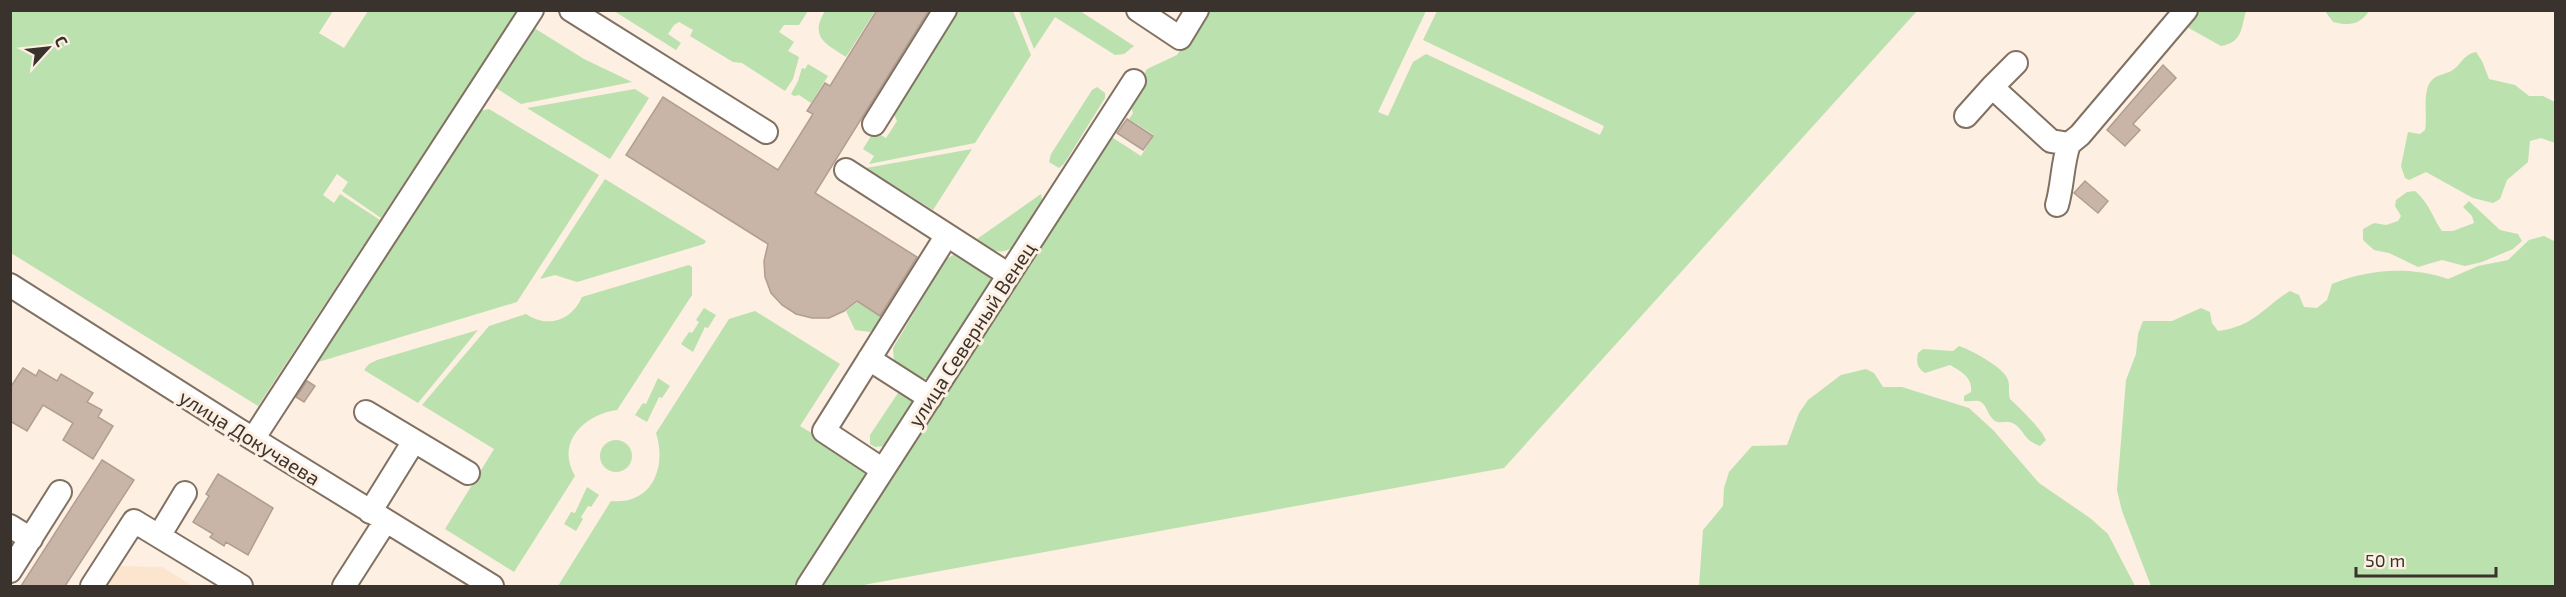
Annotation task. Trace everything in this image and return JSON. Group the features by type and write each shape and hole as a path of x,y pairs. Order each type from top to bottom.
{"street":[{"path":"253,439 532,10"},
{"path":"571,10 766,132"},
{"path":"874,124 945,10"},
{"path":"1138,10 1180,38 1197,10"},
{"path":"2057,205 2063,184 2063,160 2069,144 2080,135 2186,10"},
{"path":"1966,116 2016,63"},
{"name":"улица Северный Венец","path":"808,586 1134,81"},
{"path":"1992,87 2051,141 2069,144"},
{"path":"846,170 1009,275"},
{"path":"883,470 824,431 947,235"},
{"name":"улица Докучаева","path":"10,285 377,517 492,586"},
{"path":"869,359 930,398"},
{"path":"366,412 468,473"},
{"path":"344,586 414,441"},
{"path":"10,571 60,492"},
{"path":"159,536 185,493"},
{"path":"92,586 134,521 241,586"},
{"path":"10,526 31,539"}],"shaded area":[{"path":"121,566 162,567 193,586 102,586"}],"green space":[{"path":"10,11 333,11 319,33 344,48 368,11 517,11 381,218 342,191 348,182 337,174 323,195 334,203 340,194 380,220 258,406 11,253"},
{"path":"614,11 808,11 799,25 784,25 779,32 794,42 788,51 799,57 793,79 785,91 742,63 733,62 690,36 693,30 679,22 668,34 681,43 676,50"},
{"path":"825,11 875,11 846,57 826,44 819,34 820,20"},
{"path":"951,11 1013,11 1031,55 975,143 869,164 874,156 863,149 874,131 886,138 897,121 891,108"},
{"path":"1019,11 1080,11 1134,46 1124,54 1115,55 1055,17 1034,49"},
{"path":"1205,11 1426,11 1378,112 1388,116 1413,62 1426,54 1600,135 1604,126 1423,40 1437,11 1917,11 1504,468 858,586 814,586 1110,136 1141,156 1154,135 1129,119 1133,113 1129,100 1147,69 1177,55"},
{"path":"2194,11 2246,11 2237,38 2221,46 2187,27 2185,23"},
{"path":"2325,11 2369,11 2358,22 2344,24 2333,22"},
{"path":"531,26 584,59 632,82 521,104 493,86"},
{"path":"2476,52 2489,79 2515,85 2529,96 2543,96 2555,102 2555,143 2541,138 2530,141 2528,162 2507,180 2500,199 2493,203 2473,198 2426,172 2409,180 2405,178 2401,166 2408,132 2420,134 2425,130 2426,96 2429,84 2435,77 2454,69 2469,55"},
{"path":"808,64 828,76 811,103 799,95 791,94 802,68 805,69"},
{"path":"1097,87 1105,93 1105,98 1064,164 1059,168 1049,162 1051,154 1092,90"},
{"path":"635,89 649,98 610,159 527,108"},
{"path":"489,109 599,175 517,302 315,363 476,116 480,111"},
{"path":"972,149 933,210 866,168"},
{"path":"605,179 706,241 704,244 577,282 555,275 540,279"},
{"path":"2415,191 2427,205 2442,231 2453,231 2474,223 2472,216 2463,207 2469,201 2500,230 2518,234 2522,241 2513,249 2482,262 2465,266 2442,260 2418,267 2389,253 2374,250 2363,240 2363,229 2374,223 2386,225 2398,221 2401,216 2395,206 2396,200 2407,192"},
{"path":"1041,194 1042,200 1011,248 1002,252 997,251 977,239"},
{"path":"2544,236 2556,242 2555,586 2151,586 2122,511 2117,490 2126,380 2136,354 2138,334 2143,321 2172,321 2201,308 2210,312 2212,323 2218,331 2231,329 2250,321 2290,291 2299,295 2304,307 2317,308 2327,300 2332,284 2346,279 2375,272 2405,271 2448,279 2478,266 2508,260 2529,240"},
{"path":"957,253 985,267 991,280 935,373 927,378 918,379 894,363 893,348 946,259"},
{"path":"689,265 692,267 692,295 617,410 594,417 576,432 569,452 570,464 575,476 514,572 445,529 494,449 422,405 489,326 526,314 543,321 558,320 572,311 582,297"},
{"path":"910,271 916,275 890,317 870,332 855,330 846,311 857,302 881,316"},
{"path":"704,308 716,315 708,328 705,327 693,352 681,344 689,332 692,333 699,322 696,320"},
{"path":"755,311 840,364 800,426 860,462 865,474 862,483 795,586 558,586 611,501 625,501 637,497 653,481 659,459 656,433 729,319"},
{"path":"478,330 418,403 364,370 377,360"},
{"path":"1959,346 1987,360 2006,375 2009,382 2010,399 2046,440 2040,446 2028,439 2014,423 1995,421 1982,403 1964,401 1964,396 1971,392 1971,387 1968,379 1958,370 1950,365 1925,373 1919,367 1918,353 1923,349 1953,351"},
{"path":"1866,369 1874,373 1883,387 1902,387 1969,408 1994,431 2039,483 2090,518 2108,534 2135,586 1699,586 1703,530 1723,506 1724,488 1729,472 1752,446 1787,445 1799,413 1808,400 1841,375"},
{"path":"658,378 670,386 662,398 659,397 647,422 635,415 643,403 646,404"},
{"path":"900,390 913,399 912,406 886,446 875,447 870,444 870,435"},
{"path":"616,440 628,444 632,456 628,468 616,472 604,468 600,456 604,444"},
{"path":"587,487 599,495 591,507 588,506 576,531 564,524 571,512 575,513"}],"building":[{"path":"877,10 929,10 815,193 917,257 880,316 857,301 844,311 829,318 812,318 796,314 782,305 771,293 765,277 764,261 768,244 626,155 663,97 778,170 813,114 807,111 825,83 830,86"},
{"path":"2163,65 2176,78 2133,124 2140,130 2125,146 2107,130"},
{"path":"1127,119 1153,136 1143,150 1117,133"},
{"path":"2085,181 2108,201 2098,213 2074,193"},
{"path":"23,368 36,376 39,370 57,381 61,374 93,393 87,402 102,410 98,417 113,426 93,459 63,440 73,423 43,405 27,431 10,421 10,388"},
{"path":"307,381 315,386 304,402 296,397"},
{"path":"102,460 134,480 65,586 21,586"},
{"path":"218,474 273,508 248,555 226,542 224,546 210,537 213,534 193,522 209,496 206,494"}]}
